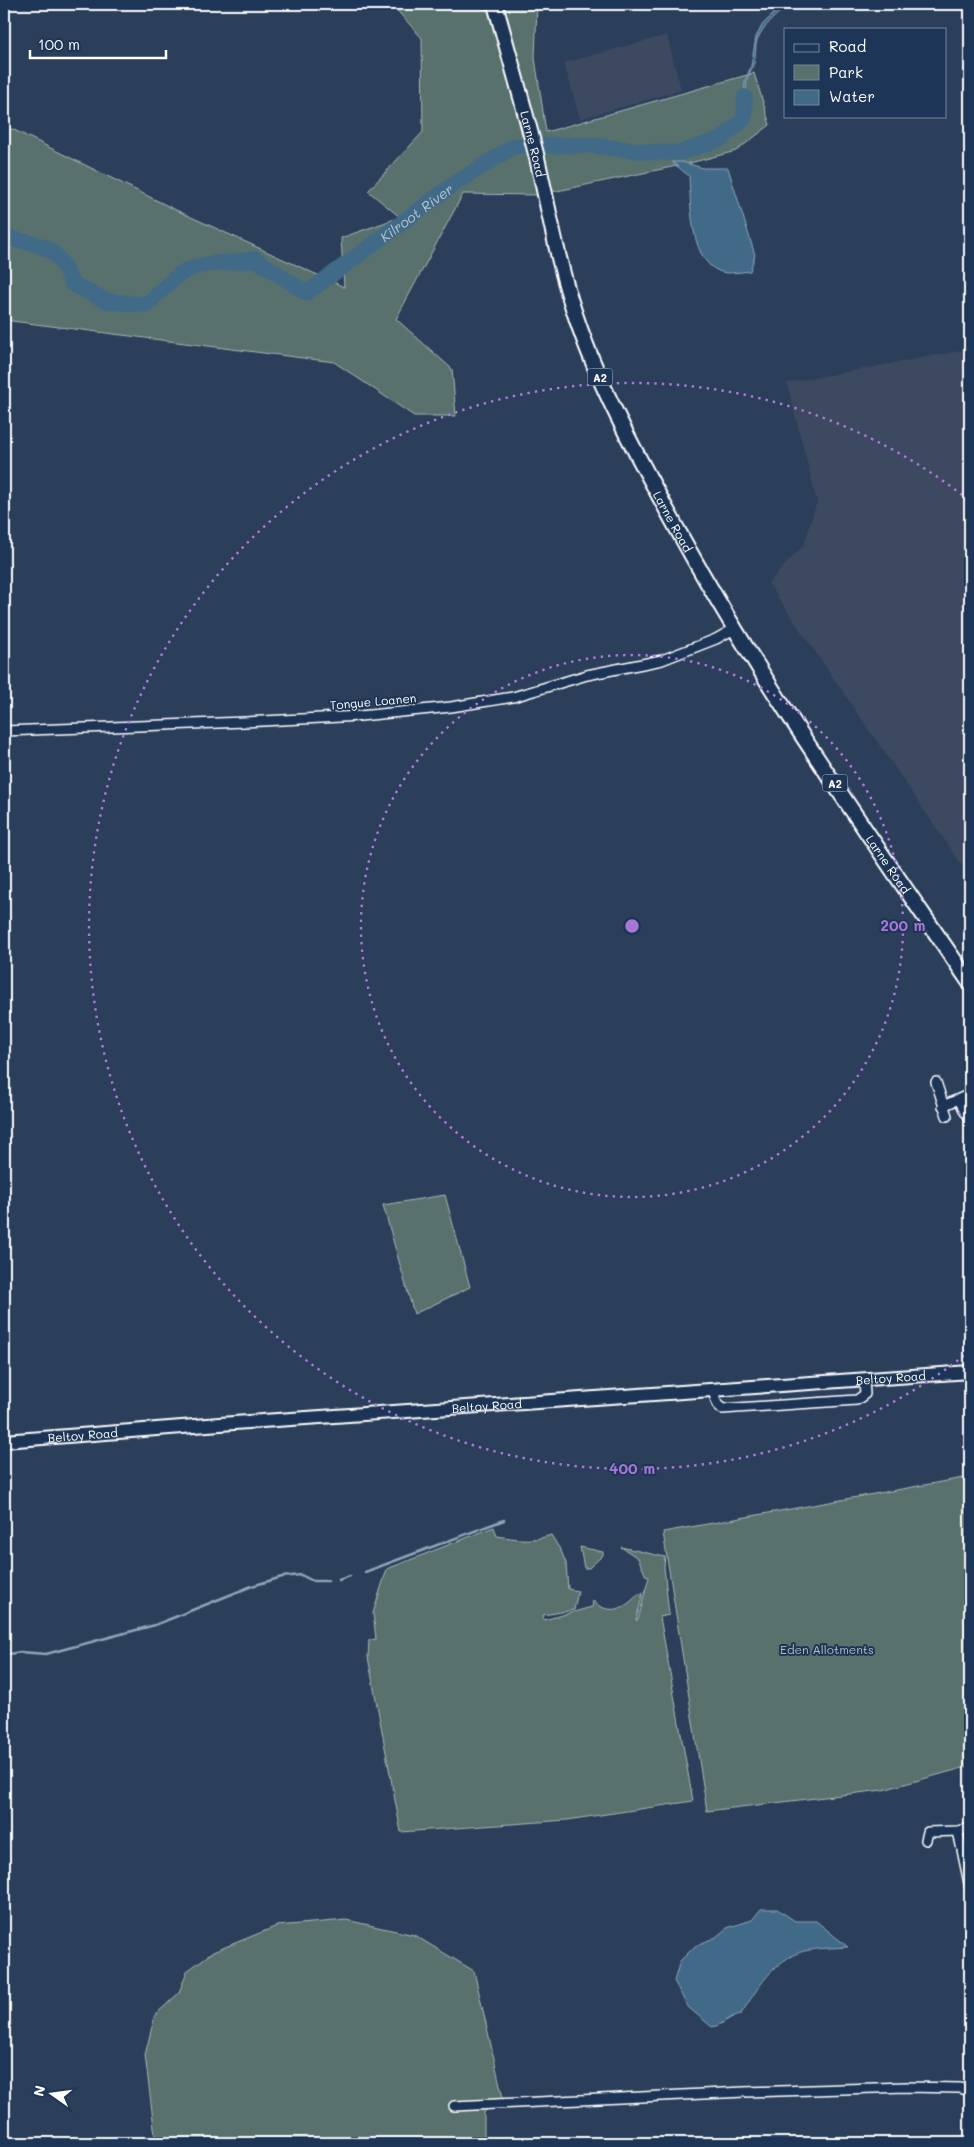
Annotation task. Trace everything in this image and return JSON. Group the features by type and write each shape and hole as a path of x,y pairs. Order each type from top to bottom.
{"main road":[{"name":"Larne Road","path":"495,4 537,158 573,306 599,375 638,458 734,629 787,712 970,983"},
{"name":"Beltoy Road","path":"4,1441 220,1424 970,1372"}],"street":[{"name":"Tongue Loanen","path":"4,731 274,721 360,716 451,707 513,697 587,675 662,660 716,639 734,629"},
{"path":"936,1082 947,1116"},
{"path":"943,1106 970,1094"},
{"path":"959,1100 970,1118"},
{"path":"713,1391 717,1404 722,1409 857,1400 865,1394 864,1380"},
{"path":"927,1832 958,1831 970,1828"},
{"path":"958,1831 970,1888"},
{"path":"454,2106 744,2092 896,2087 960,2088 970,2091"}],"shaded area":[{"path":"667,35 681,90 580,119 564,63"},
{"path":"970,349 970,877 768,583 804,545 817,501 787,383"}],"green space":[{"path":"391,4 537,4 535,58 546,132 754,73 770,125 736,151 686,164 538,195 463,194 396,319 452,369 456,416 414,416 334,362 4,320 4,129 12,129 178,211 344,287 341,238 400,217 368,191 423,132 422,38"},
{"path":"445,1195 470,1287 414,1314 383,1205"},
{"name":"Eden Allotments","path":"963,1478 970,1502 970,1766 883,1790 707,1811 663,1532"},
{"path":"494,1527 497,1536 511,1538 531,1539 551,1535 561,1551 566,1563 568,1589 578,1591 574,1610 543,1615 544,1620 592,1607 593,1601 606,1609 621,1608 643,1593 636,1620 638,1620 649,1577 646,1576 638,1558 621,1547 665,1557 664,1567 669,1615 660,1617 693,1801 567,1820 401,1832 368,1657 369,1640 376,1639 373,1613 387,1569"},
{"path":"580,1547 603,1552 603,1555 589,1568 584,1568"},
{"path":"346,1920 414,1935 474,1971 503,2098 484,2112 484,2143 156,2143 145,2055 155,2015 179,1993 187,1971 213,1952 277,1926"}],"water":[{"path":"784,4 792,4 772,19 757,40 754,63 747,81 746,111 743,119 745,81 751,66 756,37 763,24"},
{"path":"672,162 682,162 703,168 728,168 755,255 750,271 726,273 714,269 705,260 694,233 689,176"},
{"path":"761,1909 777,1909 795,1921 816,1921 848,1947 809,1950 793,1955 767,1976 741,2014 712,2027 688,2007 674,1981 680,1961 695,1946 716,1937 727,1928 752,1920"}],"waterway":[{"name":"Kilroot River","path":"4,237 29,242 54,253 72,284 107,301 146,305 170,282 185,271 210,264 255,259 307,293 453,185 514,146 588,145 649,152 679,153 721,139 744,119 745,97"},
{"path":"365,1572 504,1520"},
{"path":"4,1655 20,1652 46,1654 155,1625 252,1586 282,1577 301,1575 313,1581 328,1581"},
{"path":"339,1580 350,1576"}]}
